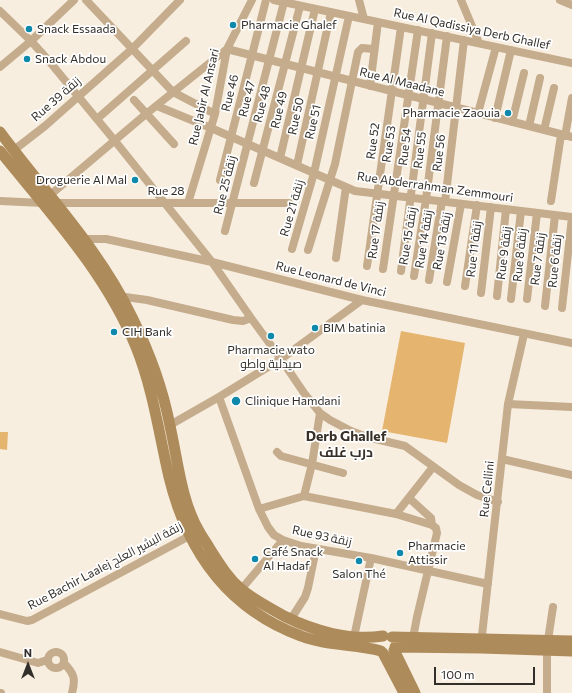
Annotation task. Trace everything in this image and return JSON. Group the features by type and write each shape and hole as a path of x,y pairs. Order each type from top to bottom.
{"main road":[{"path":"0,132 14,150 92,266 132,318 148,354 170,425 175,455 194,533"},
{"path":"0,151 85,239 114,282 116,296 154,402 170,480 194,533 217,578 238,593 291,619 316,629 354,637 369,638 388,646 415,693"},
{"path":"238,593 247,608 298,636 315,640 388,646 481,643"},
{"path":"388,646 413,638 481,643 548,645 572,641"},
{"path":"548,645 572,651"},
{"path":"388,646 404,693"}],"street":[{"path":"0,67 31,41 74,0"},
{"path":"86,0 173,92 214,114"},
{"name":"Rue 39 زنقة","path":"14,150 78,97 132,49 180,0"},
{"name":"Rue Jabir Al Ansari","path":"188,203 211,128 227,48 252,0"},
{"name":"Rue 46","path":"220,180 266,0"},
{"name":"Rue Al Qadissiya Derb Ghallef","path":"274,0 572,62"},
{"path":"359,0 364,19"},
{"path":"460,0 479,42"},
{"path":"560,0 572,5"},
{"name":"Rue 47","path":"247,144 284,2"},
{"name":"Rue 48","path":"254,183 300,6"},
{"name":"Rue 49","path":"280,158 315,9"},
{"path":"0,11 31,41 97,118 167,204 212,262 304,393 320,413 351,431 367,437 405,446 469,491 498,502"},
{"name":"Rue 50","path":"297,165 331,12"},
{"name":"Rue 51","path":"314,173 349,16"},
{"path":"370,86 378,22"},
{"name":"Rue 52","path":"367,266 401,27"},
{"name":"Rue 53","path":"394,195 418,30"},
{"name":"Rue 54","path":"401,271 432,33"},
{"name":"Rue 55","path":"426,199 448,36"},
{"name":"Rue 56","path":"444,201 464,40"},
{"path":"97,118 186,41"},
{"path":"478,113 496,47"},
{"path":"49,201 146,114 227,48"},
{"name":"Rue Al Maadane","path":"227,48 252,56 566,136"},
{"path":"308,250 335,164 360,50 362,48 374,49"},
{"path":"495,118 511,50"},
{"path":"512,122 524,73"},
{"path":"528,126 540,78"},
{"path":"544,130 554,88"},
{"path":"551,201 566,136 572,98"},
{"path":"134,100 174,144"},
{"name":"Rue Abderrahman Zemmouri","path":"157,106 358,191 572,217"},
{"name":"Rue 25 زنقة","path":"225,232 247,144"},
{"name":"Rue 21 زنقة","path":"292,249 314,173"},
{"path":"336,258 346,187"},
{"name":"Rue 17 زنقة","path":"383,269 394,195"},
{"name":"Rue 15 زنقة","path":"414,276 426,199"},
{"name":"Rue 28","path":"0,201 167,204 232,202 289,203"},
{"name":"Rue 14 زنقة","path":"429,280 444,201"},
{"name":"Rue 13 زنقة","path":"446,282 461,204"},
{"path":"465,286 477,205"},
{"name":"Rue 11 زنقة","path":"481,293 491,207"},
{"path":"497,296 506,209"},
{"name":"Rue 9 زنقة","path":"511,299 521,211"},
{"name":"Rue 8 زنقة","path":"527,299 537,213"},
{"name":"Rue 7 زنقة","path":"545,306 555,215"},
{"name":"Rue 6 زنقة","path":"562,308 572,217"},
{"name":"Rue Leonard de Vinci","path":"85,239 106,239 212,262 362,300 572,343"},
{"path":"116,296 233,320 243,321 251,318"},
{"path":"170,425 281,359 362,300"},
{"name":"Rue Cellini","path":"481,643 508,404 524,334"},
{"name":"Rue 93 زنقة","path":"219,397 259,509 274,535 282,540 300,546 371,558 488,584"},
{"path":"508,404 572,407"},
{"path":"304,496 312,464 320,413"},
{"path":"277,452 281,456 342,473"},
{"path":"502,459 572,474"},
{"path":"396,514 433,467"},
{"path":"259,509 304,496 396,514 432,525 436,528 437,533 413,638"},
{"path":"409,498 431,518 432,525"},
{"name":"Rue Bachir Laalej زنقة البشير العلج","path":"0,614 27,621 32,620 194,533"},
{"path":"238,593 282,540"},
{"path":"291,619 305,597 316,549"},
{"path":"354,637 371,558"},
{"path":"547,693 548,645 553,607"},
{"path":"0,652 38,663 47,660 49,655 56,651 63,655 64,663 75,679 72,693"},
{"path":"47,660 49,665 54,668 60,667 64,663"}],"shaded area":[{"path":"401,331 465,343 447,443 382,431"},
{"path":"0,432 8,432 7,450 0,449"}],"place":[{"name":"Pharmacie Ghalef","path":"233,25"},
{"name":"Snack Essaada","path":"29,29"},
{"name":"Snack Abdou","path":"27,59"},
{"name":"Pharmacie Zaouia","path":"508,113"},
{"name":"Droguerie Al Mal","path":"135,180"},
{"name":"BIM batinia","path":"315,328"},
{"name":"CIH Bank","path":"114,332"},
{"name":"Pharmacie wato صيدلية واطو","path":"271,336"},
{"name":"Clinique Hamdani","path":"236,401"},
{"name":"Pharmacie Attissir","path":"400,553"},
{"name":"Café Snack Al Hadaf","path":"255,559"},
{"name":"Salon Thé","path":"359,561"}],"district":[{"name":"Derb Ghallef درب غلف","path":"346,444"}]}
